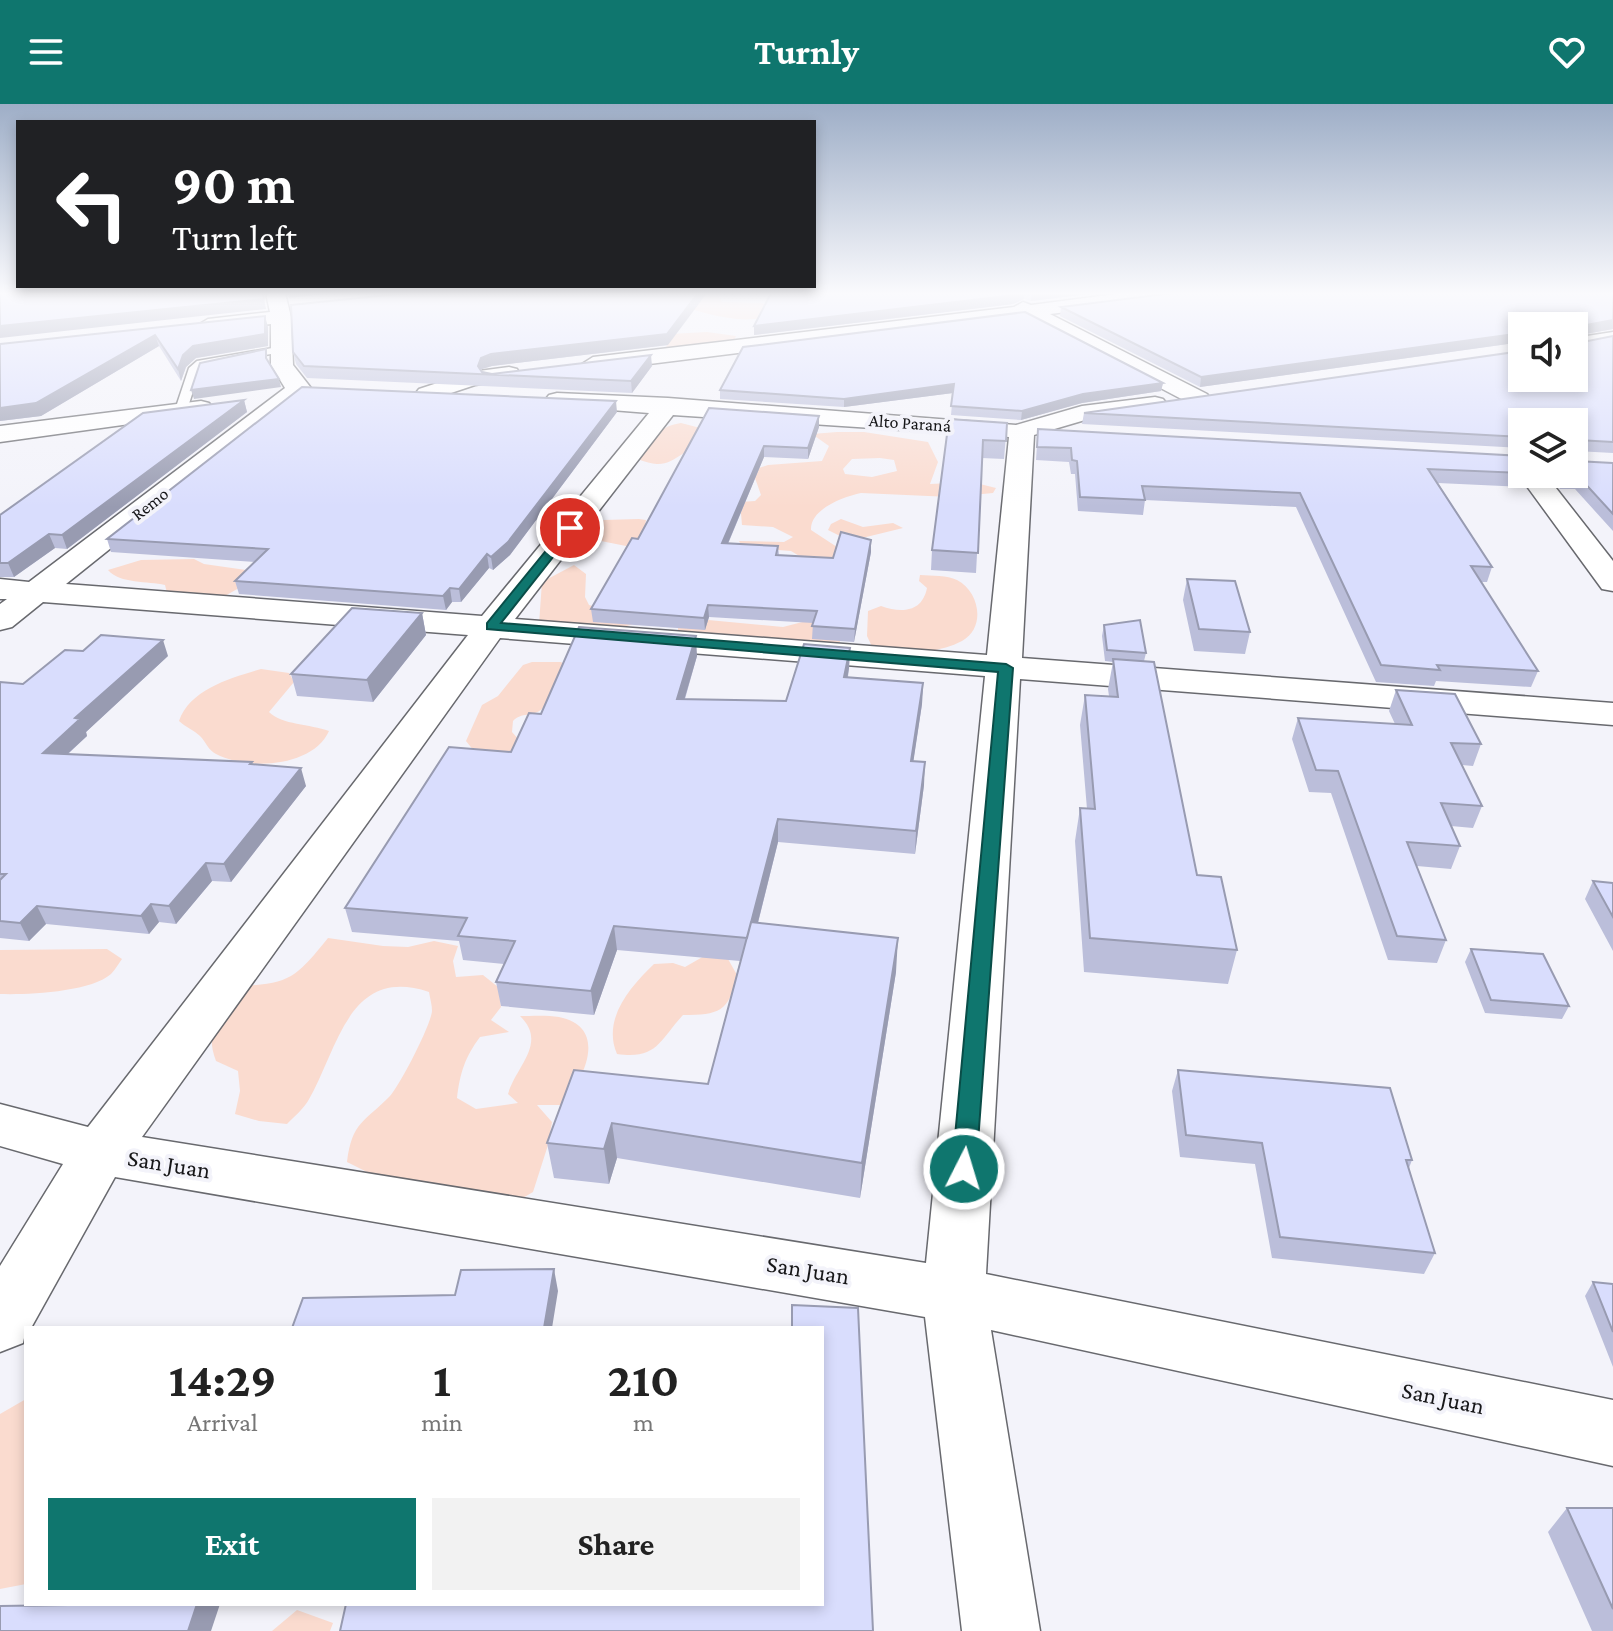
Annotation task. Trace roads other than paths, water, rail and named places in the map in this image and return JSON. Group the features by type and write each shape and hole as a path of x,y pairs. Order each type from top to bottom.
{"street":[{"path":"282,364 293,392"},
{"path":"564,368 595,364"},
{"path":"1001,1631 954,1295 1006,668 1022,431 1082,413 1206,398 1137,364"},
{"path":"427,394 471,379 533,371"},
{"path":"0,434 327,389"},
{"name":"Remo","path":"0,620 293,392"},
{"path":"399,392 503,397"},
{"name":"Alto Paraná","path":"533,399 668,405 1100,436"},
{"path":"0,1323 100,1152 492,626 668,405"},
{"path":"1543,488 1613,582"},
{"path":"0,589 1613,714"},
{"name":"San Juan","path":"0,1125 100,1152 954,1295 1613,1433"}],"lane":[{"path":"181,410 195,368 199,364"}]}
